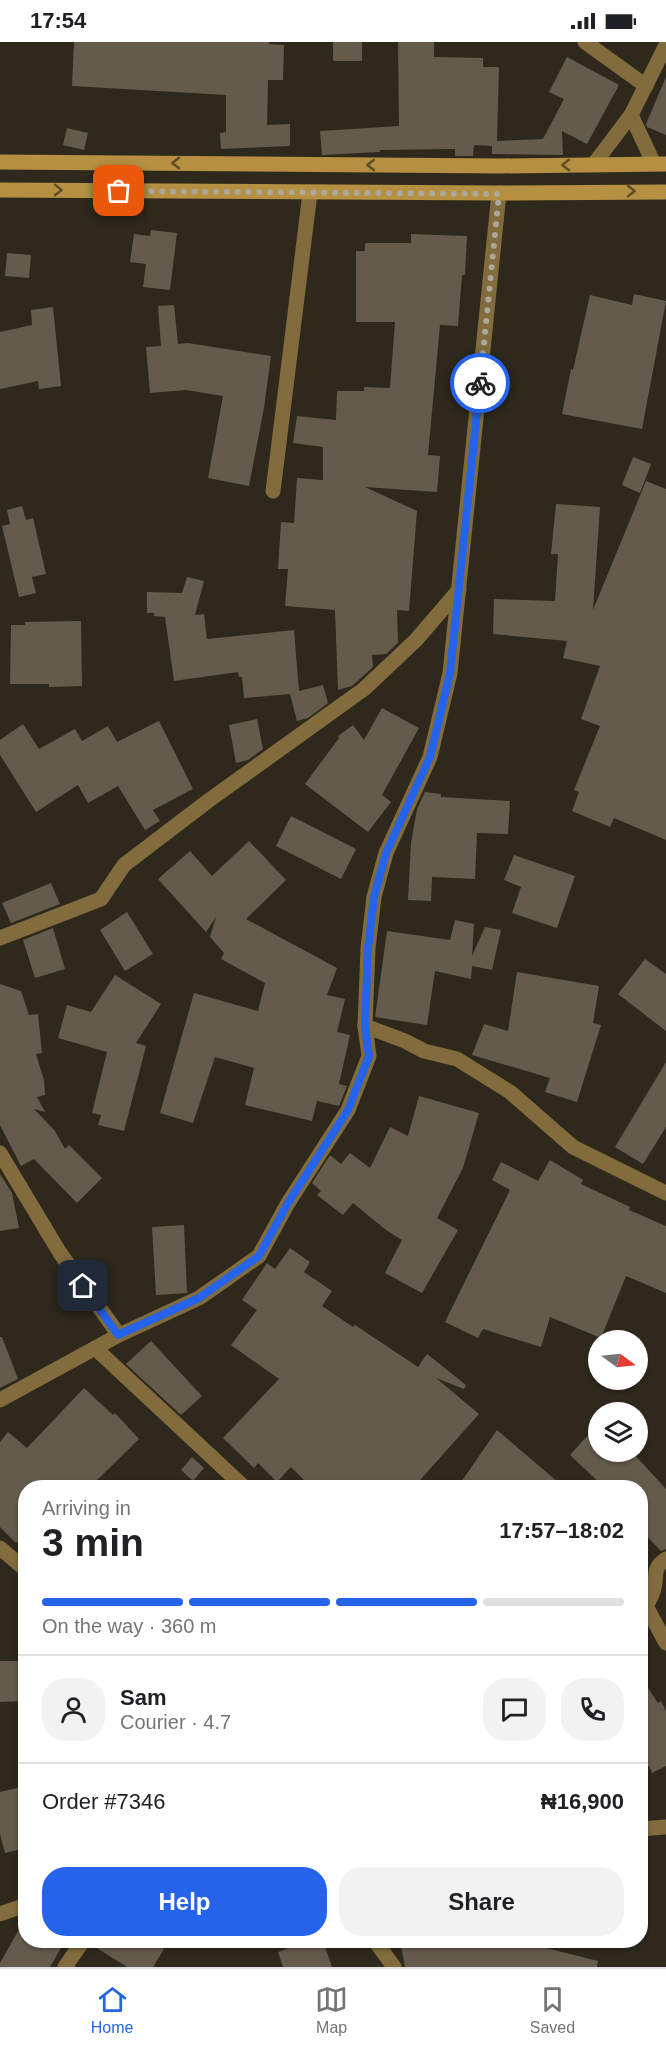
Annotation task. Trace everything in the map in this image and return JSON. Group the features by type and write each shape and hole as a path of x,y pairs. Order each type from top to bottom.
{"street":[{"path":"585,42 646,87"},
{"path":"594,164 630,115 666,45"},
{"path":"630,115 660,164"},
{"path":"0,162 499,166 660,164"},
{"path":"0,190 499,194 666,192"},
{"path":"273,491 310,193"},
{"path":"0,1400 118,1335 199,1298 259,1256 288,1203 348,1110 369,1056 365,1026 368,948 374,897 386,853 430,757 450,673 499,194"},
{"path":"0,938 100,899 124,865 208,801 364,689 416,640 459,590"},
{"path":"365,1026 424,1051 457,1059 510,1092 573,1147 666,1193"},
{"path":"0,1153 60,1253 118,1335"},
{"path":"95,1348 236,1480"},
{"path":"0,1548 18,1563"},
{"path":"648,1602 655,1587 656,1569 660,1562 666,1559"},
{"path":"648,1610 666,1643"},
{"path":"648,1828 666,1827"},
{"path":"0,1914 18,1908"},
{"path":"65,1967 78,1948"},
{"path":"380,1948 394,1967"}],"building":[{"path":"74,42 269,42 269,44 284,45 283,80 268,80 267,125 290,124 290,146 221,149 220,133 226,132 226,95 72,86"},
{"path":"333,42 362,42 362,61 333,61"},
{"path":"398,42 434,42 434,57 483,58 483,67 499,67 497,141 543,139 564,99 549,92 567,57 619,85 587,144 562,131 563,155 492,154 492,146 474,145 473,156 455,156 455,149 380,150 380,152 322,155 320,131 399,126"},
{"path":"666,77 666,135 647,127 646,124"},
{"path":"67,128 88,133 84,150 63,145"},
{"path":"151,230 177,233 170,290 143,287 146,264 130,262 134,234 150,236"},
{"path":"411,234 467,236 465,275 462,275 458,326 440,325 428,455 440,456 437,492 365,487 417,511 409,611 397,610 398,643 386,654 372,655 373,667 352,686 338,690 335,610 285,606 288,569 278,569 281,522 294,523 297,478 323,480 323,447 293,443 297,416 336,420 337,391 364,391 364,387 390,388 395,322 356,322 356,251 365,251 365,243 411,243"},
{"path":"7,253 31,255 29,278 5,276"},
{"path":"634,294 666,301 642,429 562,414 590,295 632,305"},
{"path":"174,305 178,344 188,343 271,356 249,486 208,478 223,396 186,390 150,393 146,347 161,346 158,306"},
{"path":"53,307 61,386 39,389 38,381 0,389 0,332 32,325 31,310"},
{"path":"633,457 651,464 640,493 622,485"},
{"path":"646,481 666,489 666,840 614,818 610,827 572,811 579,792 574,790 600,726 581,719 600,666 563,658 567,641 493,634 494,599 555,601 558,554 551,554 556,504 600,507 593,610"},
{"path":"22,506 26,520 33,518 46,574 32,577 36,593 19,597 2,526 10,524 7,510"},
{"path":"187,577 204,581 195,615 204,614 207,639 294,630 299,691 323,685 328,703 308,718 297,721 290,694 244,698 242,677 239,677 238,672 174,681 165,617 147,613 147,592 182,593"},
{"path":"81,621 82,686 49,687 49,684 10,684 11,625 25,625 25,622"},
{"path":"382,708 419,728 382,795 391,802 368,832 305,784 339,738 338,736 353,725 364,740"},
{"path":"257,719 263,749 248,760 236,763 229,725"},
{"path":"159,721 193,789 153,810 160,821 145,830 118,786 88,803 78,785 36,812 0,755 0,740 23,724 39,749 75,729 82,741 108,726 117,742"},
{"path":"425,792 441,794 441,797 510,801 508,834 477,833 475,879 432,877 431,901 408,900 411,843 417,809"},
{"path":"291,816 356,849 341,879 276,846"},
{"path":"249,841 286,880 246,919 337,968 327,995 345,999 337,1032 350,1035 339,1084 347,1086 339,1106 317,1101 312,1121 245,1105 254,1068 215,1057 193,1123 160,1113 194,993 258,1011 265,983 221,959 224,953 210,937 216,917 206,932 158,879 190,851 212,876"},
{"path":"514,855 575,876 557,928 512,913 521,887 504,880"},
{"path":"51,883 60,904 11,923 2,903"},
{"path":"127,912 153,954 125,971 100,930"},
{"path":"455,920 474,924 472,956 485,927 501,930 492,970 472,966 471,979 435,971 427,1025 375,1017 387,931 450,940"},
{"path":"53,928 65,969 35,978 23,940"},
{"path":"645,959 666,974 666,1031 618,994"},
{"path":"517,972 599,986 593,1023 601,1025 577,1102 545,1092 550,1078 472,1055 484,1024 508,1031"},
{"path":"115,975 161,1004 136,1043 146,1046 124,1131 98,1125 101,1115 92,1113 107,1052 58,1038 67,1005 91,1012"},
{"path":"0,984 21,991 29,1015 38,1014 42,1053 36,1054 44,1080 45,1095 37,1097 45,1112 34,1109 55,1131 65,1149 69,1145 102,1178 77,1203 34,1159 21,1166 0,1125"},
{"path":"666,1062 666,1127 643,1164 615,1147"},
{"path":"419,1096 479,1113 463,1168 437,1218 458,1230 422,1293 385,1273 402,1240 353,1203 343,1215 317,1195 321,1191 312,1183 330,1155 341,1164 350,1153 370,1168 390,1127 408,1136"},
{"path":"550,1160 583,1180 581,1184 630,1207 629,1210 666,1226 666,1293 626,1276 604,1330 588,1330 588,1333 550,1317 541,1347 483,1329 478,1338 445,1322 510,1190 492,1180 501,1162 538,1181"},
{"path":"0,1174 12,1193 19,1228 0,1231"},
{"path":"184,1225 187,1293 156,1295 152,1227"},
{"path":"290,1248 310,1262 304,1272 332,1291 322,1306 418,1367 427,1354 466,1385 464,1389 436,1378 479,1414 420,1480 304,1480 291,1467 279,1480 275,1480 258,1463 254,1468 223,1438 279,1379 231,1345 257,1310 242,1300 267,1263 275,1269"},
{"path":"0,1337 2,1337 18,1379 0,1388"},
{"path":"151,1341 202,1396 181,1415 126,1364"},
{"path":"84,1388 113,1415 115,1413 139,1439 97,1480 18,1480 18,1541 16,1543 0,1527 0,1442 8,1432 27,1448"},
{"path":"497,1430 556,1480 463,1480"},
{"path":"588,1435 588,1462 641,1462 666,1489 666,1549 661,1551 648,1537 648,1480 597,1480 570,1455"},
{"path":"192,1457 204,1468 194,1480 181,1470"},
{"path":"0,1661 18,1661 18,1701 0,1702"},
{"path":"648,1688 658,1703 661,1701 666,1711 666,1766 652,1773 649,1766"},
{"path":"18,1788 18,1850 5,1853 0,1834 0,1792"},
{"path":"18,1931 18,1948 61,1948 50,1967 0,1967"},
{"path":"97,1948 164,1949 153,1967 127,1967"},
{"path":"289,1948 325,1948 332,1967 283,1967 278,1952"},
{"path":"401,1948 546,1948 598,1961 597,1967 405,1967"}],"way so far":[{"path":"119,191 499,194 480,383"}],"route":[{"path":"83,1286 118,1335 199,1298 259,1256 288,1203 348,1110 369,1056 365,1026 368,948 374,897 386,853 430,757 450,673 480,383"}]}
